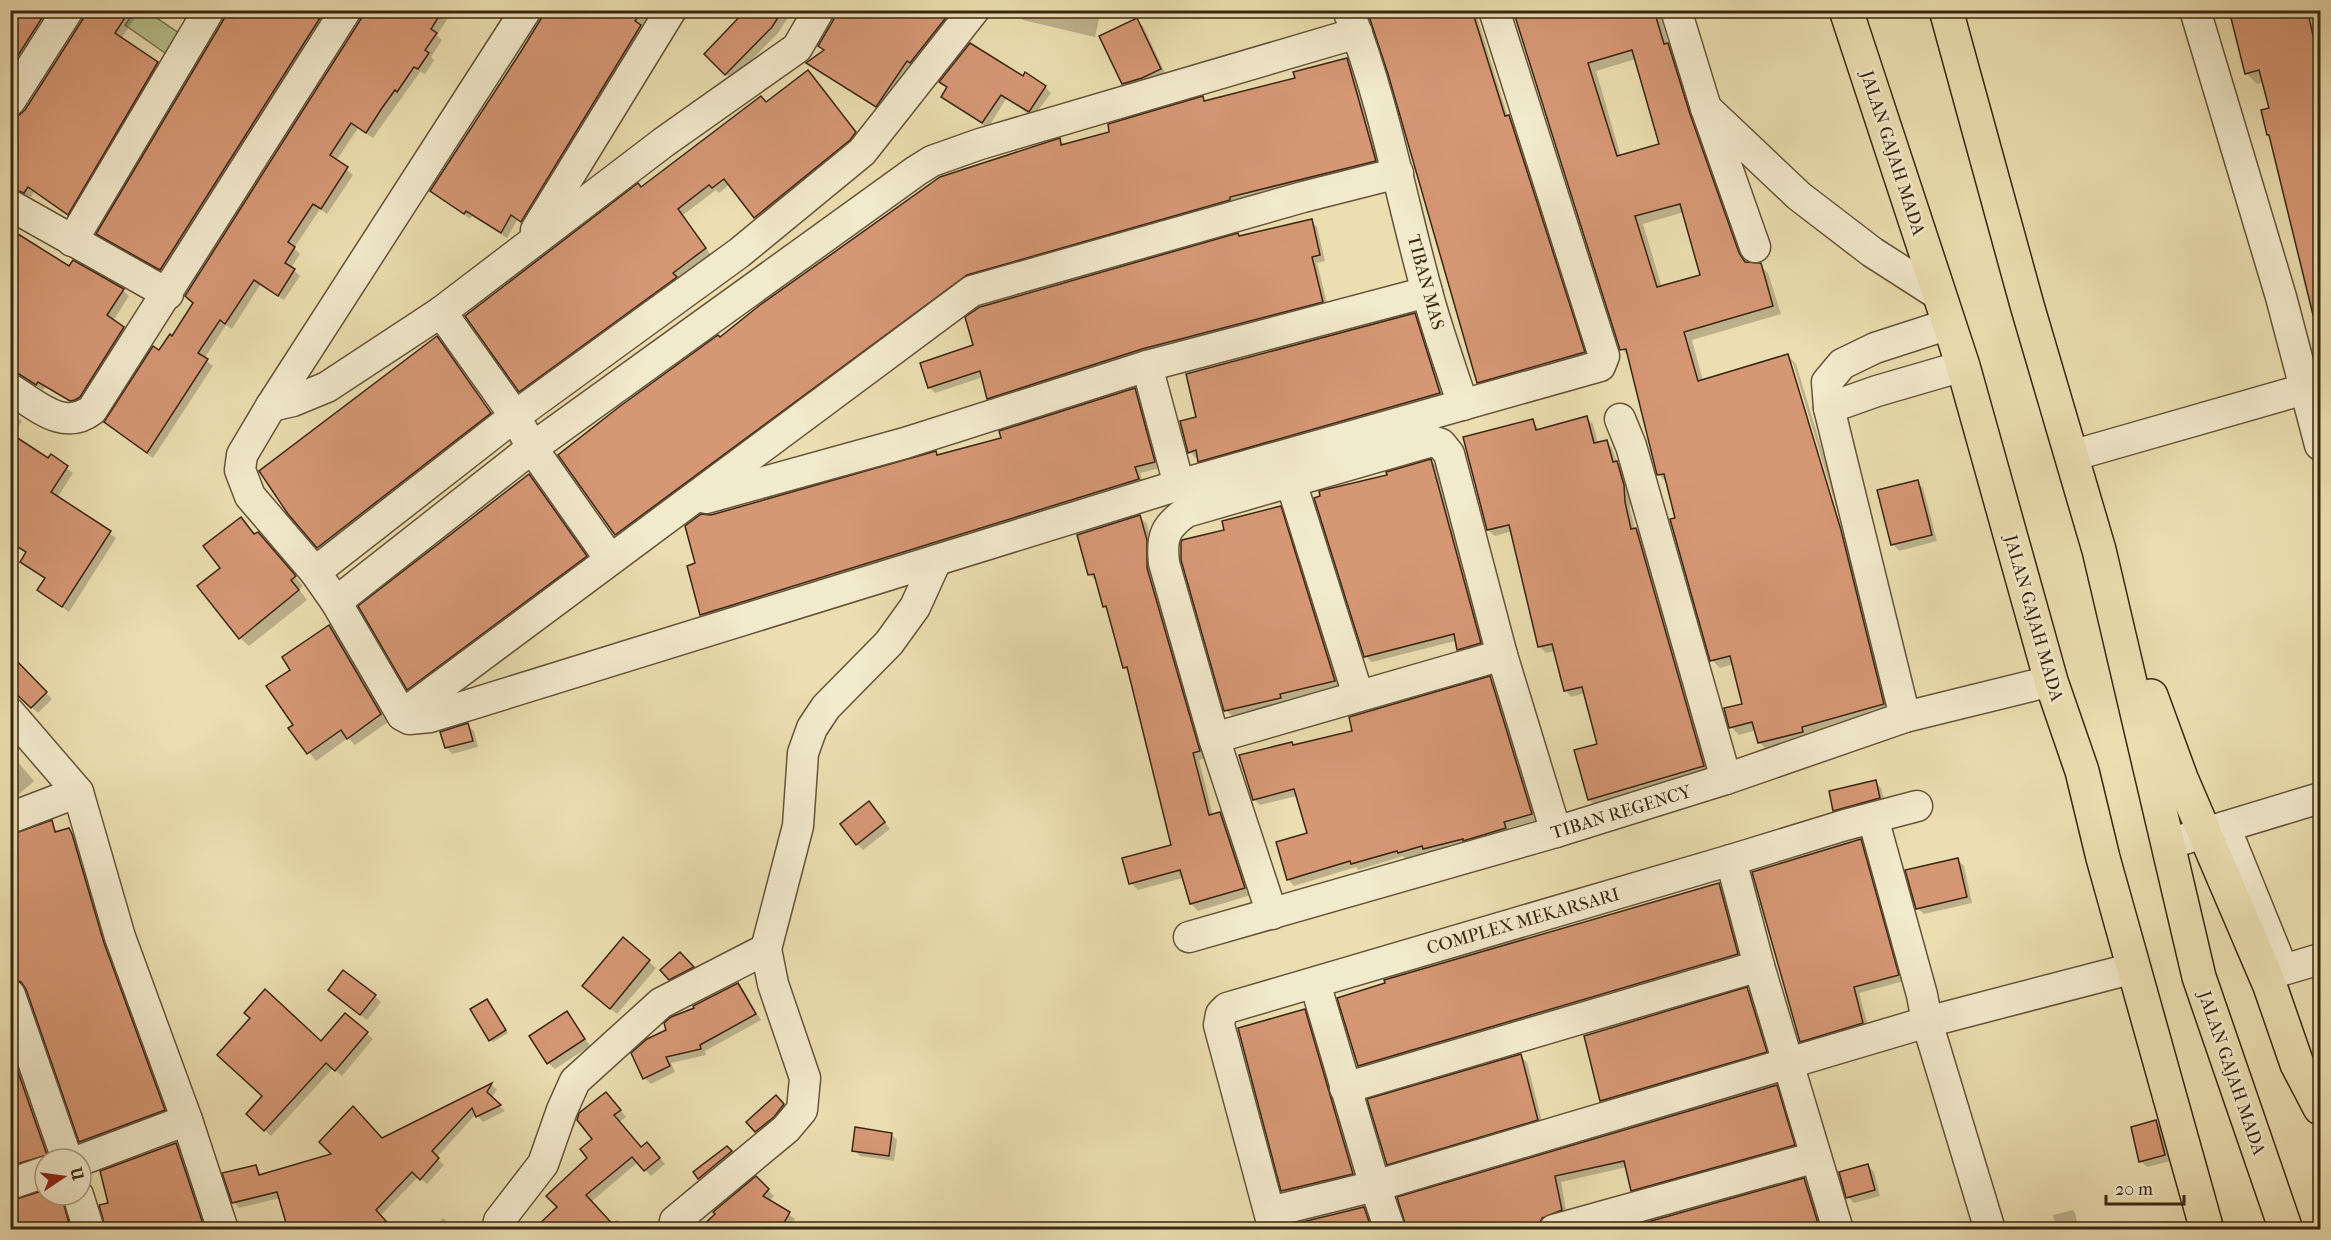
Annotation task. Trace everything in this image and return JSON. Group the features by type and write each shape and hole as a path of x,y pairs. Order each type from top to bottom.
{"highway":[{"name":"JALAN GAJAH MADA","path":"1846,10 1963,366 2051,681 2082,771 2207,1230"},
{"name":"JALAN GAJAH MADA","path":"1946,10 2099,550 2199,977 2286,1230"},
{"path":"2099,550 2181,778 2216,830 2297,1064 2320,1108"}],"street":[{"path":"10,100 68,10"},
{"path":"72,241 209,10"},
{"path":"10,389 58,418 82,418 92,410 168,294 346,10"},
{"path":"526,10 271,406 242,455 240,470 250,496 315,572 336,602 402,715 409,719 430,717 1179,485 1600,366 1604,356 1494,10"},
{"path":"527,245 672,10"},
{"path":"271,406 293,401 327,387 441,312 664,142 797,48 819,10"},
{"path":"315,572 515,416 739,253 862,152 974,10"},
{"path":"1676,10 1706,108 1755,247"},
{"path":"2195,10 2282,297 2320,446"},
{"path":"336,602 532,448 932,161 1352,22"},
{"name":"TIBAN MAS","path":"1352,22 1398,173 1427,292 1463,405"},
{"path":"1706,108 1799,196 1944,310 1842,364 1827,382 1829,408 1905,717"},
{"path":"402,715 972,291 1291,200 1398,173"},
{"path":"10,205 168,294"},
{"path":"689,502 905,442 1147,366 1427,292"},
{"path":"441,312 515,416 532,448 609,559"},
{"path":"1147,366 1179,485"},
{"path":"1829,408 1877,391 1963,366"},
{"path":"2071,456 2305,389"},
{"path":"1620,419 1631,446 1726,779"},
{"path":"1272,914 1214,738 1164,563 1162,548 1166,531 1173,521 1186,512 1432,441 1441,444 1449,454 1502,656 1556,832"},
{"path":"1291,482 1358,695"},
{"path":"675,1221 786,1129 802,1110 805,1078 773,984 766,949 798,826 804,753 812,728 826,707 889,643 915,607 935,562"},
{"path":"1214,738 1358,695 1502,656"},
{"name":"TIBAN REGENCY","path":"1189,937 1556,832 1726,779 1905,717 2051,681"},
{"path":"10,713 78,792 120,937 187,1120 223,1230"},
{"path":"10,818 78,792"},
{"path":"2168,844 2320,798"},
{"name":"COMPLEX MEKARSARI","path":"1917,806 1520,920 1315,984 1236,1004 1221,1014 1222,1038 1272,1221 1375,1186 1787,1062 2134,968"},
{"path":"1873,818 1922,995 1927,1023 1990,1230"},
{"path":"2216,830 2283,970 2320,959"},
{"path":"1731,860 1759,966 1838,1230"},
{"path":"497,1230 499,1221 543,1164 575,1081 661,1003 766,949"},
{"path":"1345,1088 1759,966"},
{"path":"1315,984 1390,1230"},
{"path":"10,995 63,1147"},
{"path":"93,1155 187,1120"},
{"path":"1554,1230 1815,1157"},
{"path":"10,1184 33,1176"},
{"path":"82,1207 89,1230"}],"green space":[{"path":"135,11 146,11 182,35 168,55 125,25"}],"building":[{"path":"10,10 47,10 10,68"},
{"path":"85,10 130,10 115,33 158,62 68,215 28,187 24,193 10,188 10,118 18,116 25,110 83,19"},
{"path":"226,10 325,10 160,270 96,234 224,19"},
{"path":"363,10 443,10 431,29 437,33 425,50 429,53 418,69 414,67 397,92 395,90 366,133 351,123 330,155 348,167 321,209 313,204 288,242 295,247 285,263 295,269 278,296 254,280 225,324 220,320 198,353 208,359 147,453 104,422 153,346 159,350 170,334 172,336 193,303 185,296 361,19"},
{"path":"543,10 643,10 635,21 641,25 521,222 511,215 501,233 466,211 464,214 430,191 520,53 541,19"},
{"path":"746,10 783,10 772,27 725,75 704,54"},
{"path":"836,10 952,10 910,63 907,61 876,107 806,63 824,50 818,46 834,19"},
{"path":"1367,10 1472,10 1505,116 1509,115 1585,352 1477,383 1388,74"},
{"path":"1513,10 1654,10 1664,44 1668,43 1690,114 1739,253 1745,262 1761,263 1773,306 1684,332 1698,381 1788,354 1841,530 1884,704 1802,727 1803,732 1758,743 1752,722 1729,728 1724,708 1742,704 1730,656 1710,661 1670,519 1675,518 1664,474 1657,475 1626,349 1620,350","holes":["1632,50 1659,144 1617,156 1588,63","1680,204 1700,275 1657,287 1635,216"]},
{"path":"2229,10 2307,10 2320,64 2320,314 2313,315 2269,135 2267,135 2261,110 2269,108 2259,70 2245,74"},
{"path":"1137,18 1161,69 1122,84 1099,36"},
{"path":"970,43 1023,76 1025,72 1046,86 1029,112 1001,95 982,123 941,97 947,87 939,82"},
{"path":"1347,58 1376,161 1230,197 1230,200 967,275 615,535 558,455 619,407 718,335 720,337 760,305 940,177 1060,138 1061,145 1109,132 1108,124 1203,96 1204,101 1295,78 1293,72"},
{"path":"808,70 856,132 850,140 754,218 724,179 712,188 709,185 678,209 706,248 673,273 677,277 519,392 465,316 638,183 641,187 761,96 766,102"},
{"path":"1312,219 1320,255 1312,257 1323,302 1142,349 987,399 980,371 928,388 920,363 973,345 965,317 980,307 1238,233 1239,236"},
{"path":"10,229 69,266 73,260 124,289 107,315 124,327 80,397 75,400 70,401 38,382 36,385 19,374 10,372"},
{"path":"1415,313 1440,393 1198,462 1196,450 1188,453 1180,421 1196,417 1186,374"},
{"path":"437,336 491,413 317,548 288,514 259,471"},
{"path":"1135,388 1155,462 1135,467 1139,479 700,615 687,566 695,563 685,526 701,514 711,515 936,451 937,455 1001,438 999,431"},
{"path":"1587,416 1594,443 1607,440 1613,462 1617,461 1624,485 1631,529 1636,528 1704,766 1588,800 1574,750 1597,744 1582,687 1564,691 1552,644 1538,647 1509,525 1487,530 1463,437 1533,419 1536,430"},
{"path":"10,433 48,458 51,454 68,466 51,492 111,531 62,607 37,590 45,578 20,562 26,552 10,542"},
{"path":"1431,459 1481,643 1457,650 1454,634 1364,657 1314,498 1320,496 1319,491 1387,475 1386,472"},
{"path":"529,474 587,556 407,690 358,606"},
{"path":"1918,480 1932,535 1891,545 1877,490"},
{"path":"1281,506 1335,681 1280,694 1281,698 1224,711 1181,560 1181,543 1182,540 1224,530 1222,521"},
{"path":"1140,515 1147,540 1147,568 1200,751 1193,753 1209,815 1220,812 1245,888 1190,904 1180,870 1129,884 1122,858 1171,845 1127,667 1123,668 1106,606 1103,607 1094,574 1088,575 1077,535"},
{"path":"241,517 254,534 258,532 296,576 291,580 299,590 239,639 197,586 220,568 203,546"},
{"path":"329,625 381,714 347,739 341,730 307,754 288,728 293,725 266,686 290,670 282,657"},
{"path":"10,654 47,692 31,708 10,688"},
{"path":"1490,676 1532,814 1504,822 1506,828 1463,841 1463,839 1423,849 1422,846 1398,853 1397,851 1351,864 1350,861 1287,880 1276,842 1307,833 1294,789 1253,800 1239,755 1352,731 1349,717"},
{"path":"468,723 473,741 445,748 440,732"},
{"path":"1876,780 1880,798 1833,811 1829,791"},
{"path":"869,801 885,822 856,845 840,824"},
{"path":"52,820 55,832 69,828 72,834 104,943 165,1110 79,1142 26,989 21,982 10,978 10,835"},
{"path":"1861,839 1899,975 1854,987 1863,1023 1800,1042 1752,872"},
{"path":"1958,858 1967,897 1916,909 1905,870"},
{"path":"1719,883 1738,954 1358,1066 1337,998 1385,983 1384,980"},
{"path":"623,937 650,960 610,1009 582,986"},
{"path":"680,952 694,967 669,980 660,970"},
{"path":"343,970 376,995 360,1015 328,990"},
{"path":"738,983 756,1014 700,1045 701,1049 666,1057 670,1066 643,1079 631,1053 647,1039 666,1030 664,1023 671,1017 694,1008 693,1006"},
{"path":"1747,987 1767,1052 1600,1101 1584,1036"},
{"path":"265,989 321,1041 345,1013 368,1032 335,1071 326,1063 264,1131 246,1114 262,1096 217,1055 250,1018 244,1013"},
{"path":"487,999 506,1030 489,1041 470,1009"},
{"path":"1305,1009 1353,1174 1281,1191 1238,1028"},
{"path":"567,1011 585,1039 547,1064 529,1036"},
{"path":"10,1049 44,1147 33,1147 33,1159 10,1166"},
{"path":"1521,1054 1538,1120 1387,1165 1367,1099"},
{"path":"492,1083 487,1092 501,1105 476,1117 472,1108 432,1151 439,1158 420,1180 412,1172 376,1210 394,1230 288,1230 277,1192 232,1203 222,1173 256,1165 259,1175 331,1154 319,1142 353,1106 382,1138"},
{"path":"1777,1085 1795,1145 1631,1191 1624,1161 1555,1176 1562,1210 1542,1218 1537,1230 1407,1230 1397,1197"},
{"path":"606,1092 621,1110 614,1115 641,1147 647,1142 660,1158 644,1171 632,1157 586,1195 618,1230 533,1230 557,1207 546,1196 587,1158 580,1149 592,1139 577,1120 579,1113"},
{"path":"776,1095 784,1104 774,1117 755,1132 746,1122"},
{"path":"2156,1120 2165,1155 2139,1162 2131,1127"},
{"path":"855,1127 892,1133 889,1156 852,1151"},
{"path":"176,1143 205,1230 106,1230 99,1205 108,1203 100,1171"},
{"path":"727,1146 732,1151 698,1179 693,1172"},
{"path":"1868,1164 1875,1190 1846,1198 1839,1172"},
{"path":"756,1176 769,1189 763,1196 790,1212 780,1230 698,1230 715,1214 713,1212"},
{"path":"1804,1178 1820,1230 1646,1230 1644,1223"},
{"path":"33,1194 33,1207 64,1207 71,1230 10,1230 10,1201"},
{"path":"1364,1207 1372,1230 1291,1230 1290,1225"}]}
